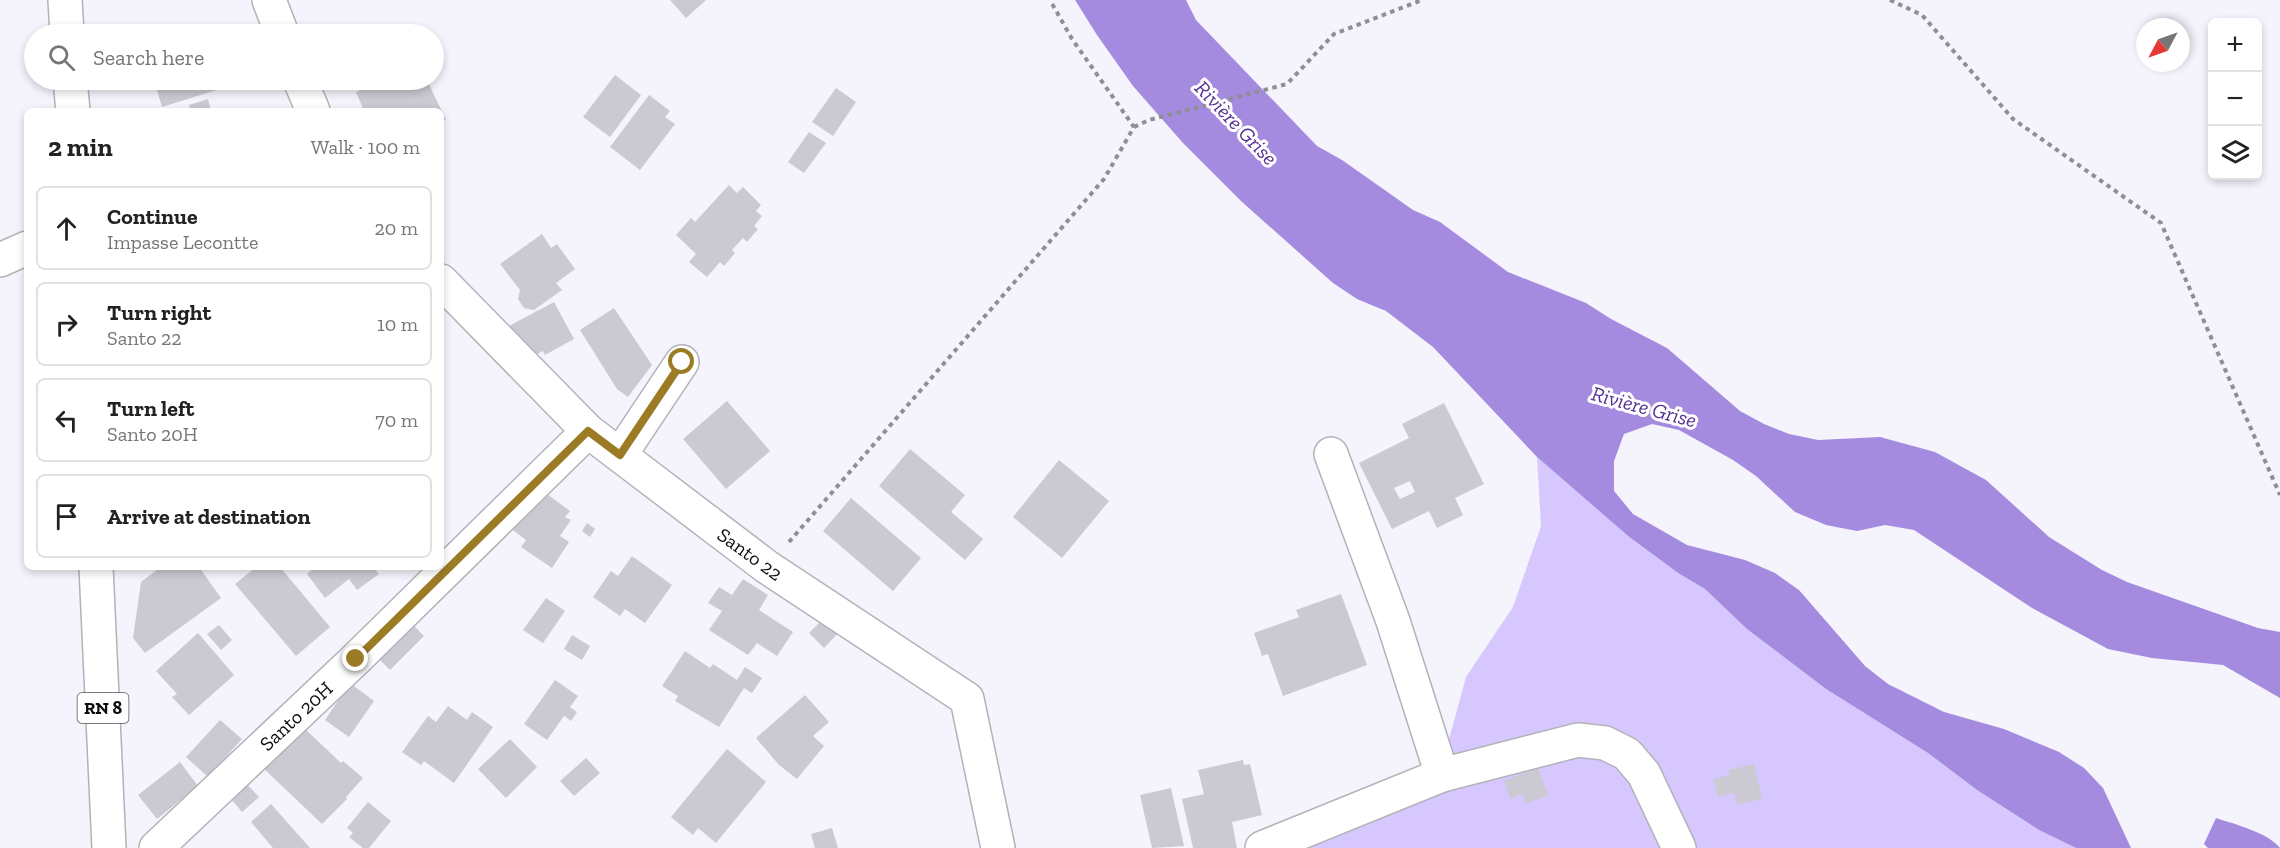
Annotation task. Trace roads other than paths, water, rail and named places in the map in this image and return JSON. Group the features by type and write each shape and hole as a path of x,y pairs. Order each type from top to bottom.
{"street":[{"path":"65,0 66,24"},
{"path":"269,0 278,24"},
{"path":"71,90 73,108"},
{"path":"304,90 312,108"},
{"path":"0,260 24,249"},
{"name":"Santo 22","path":"444,284 588,431 767,567 967,699 998,848"},
{"path":"620,455 682,362"},
{"name":"Santo 20H","path":"156,848 356,659 588,431"},
{"path":"1331,454 1393,621 1442,775"},
{"name":"RN 8","path":"96,570 109,848"},
{"path":"1262,848 1442,775 1578,740 1605,743 1627,754 1644,774 1679,848"}],"water":[{"name":"Rivière Grise","path":"1075,0 1186,0 1196,20 1317,146 1342,160 1413,210 1440,222 1508,272 1586,303 1611,319 1667,348 1740,411 1764,424 1789,434 1818,440 1880,437 1935,452 1986,480 2049,537 2102,570 2127,582 2258,628 2280,632 2280,698 2223,665 2152,658 2108,649 2032,608 1914,530 1885,525 1857,531 1826,525 1795,512 1756,476 1733,460 1679,430 1652,424 1624,434 1614,461 1614,491 1633,514 1687,545 1745,560 1775,573 1799,590 1865,666 1888,684 1944,712 2004,729 2059,752 2084,768 2103,788 2131,848 2076,848 2039,830 1977,790 1928,753 1826,689 1747,629 1705,589 1678,573 1628,536 1537,457 1433,347 1386,311 1357,299 1333,283 1241,201 1183,143 1133,86"},
{"path":"2216,818 2260,833 2280,848 2208,848 2204,844"}]}
